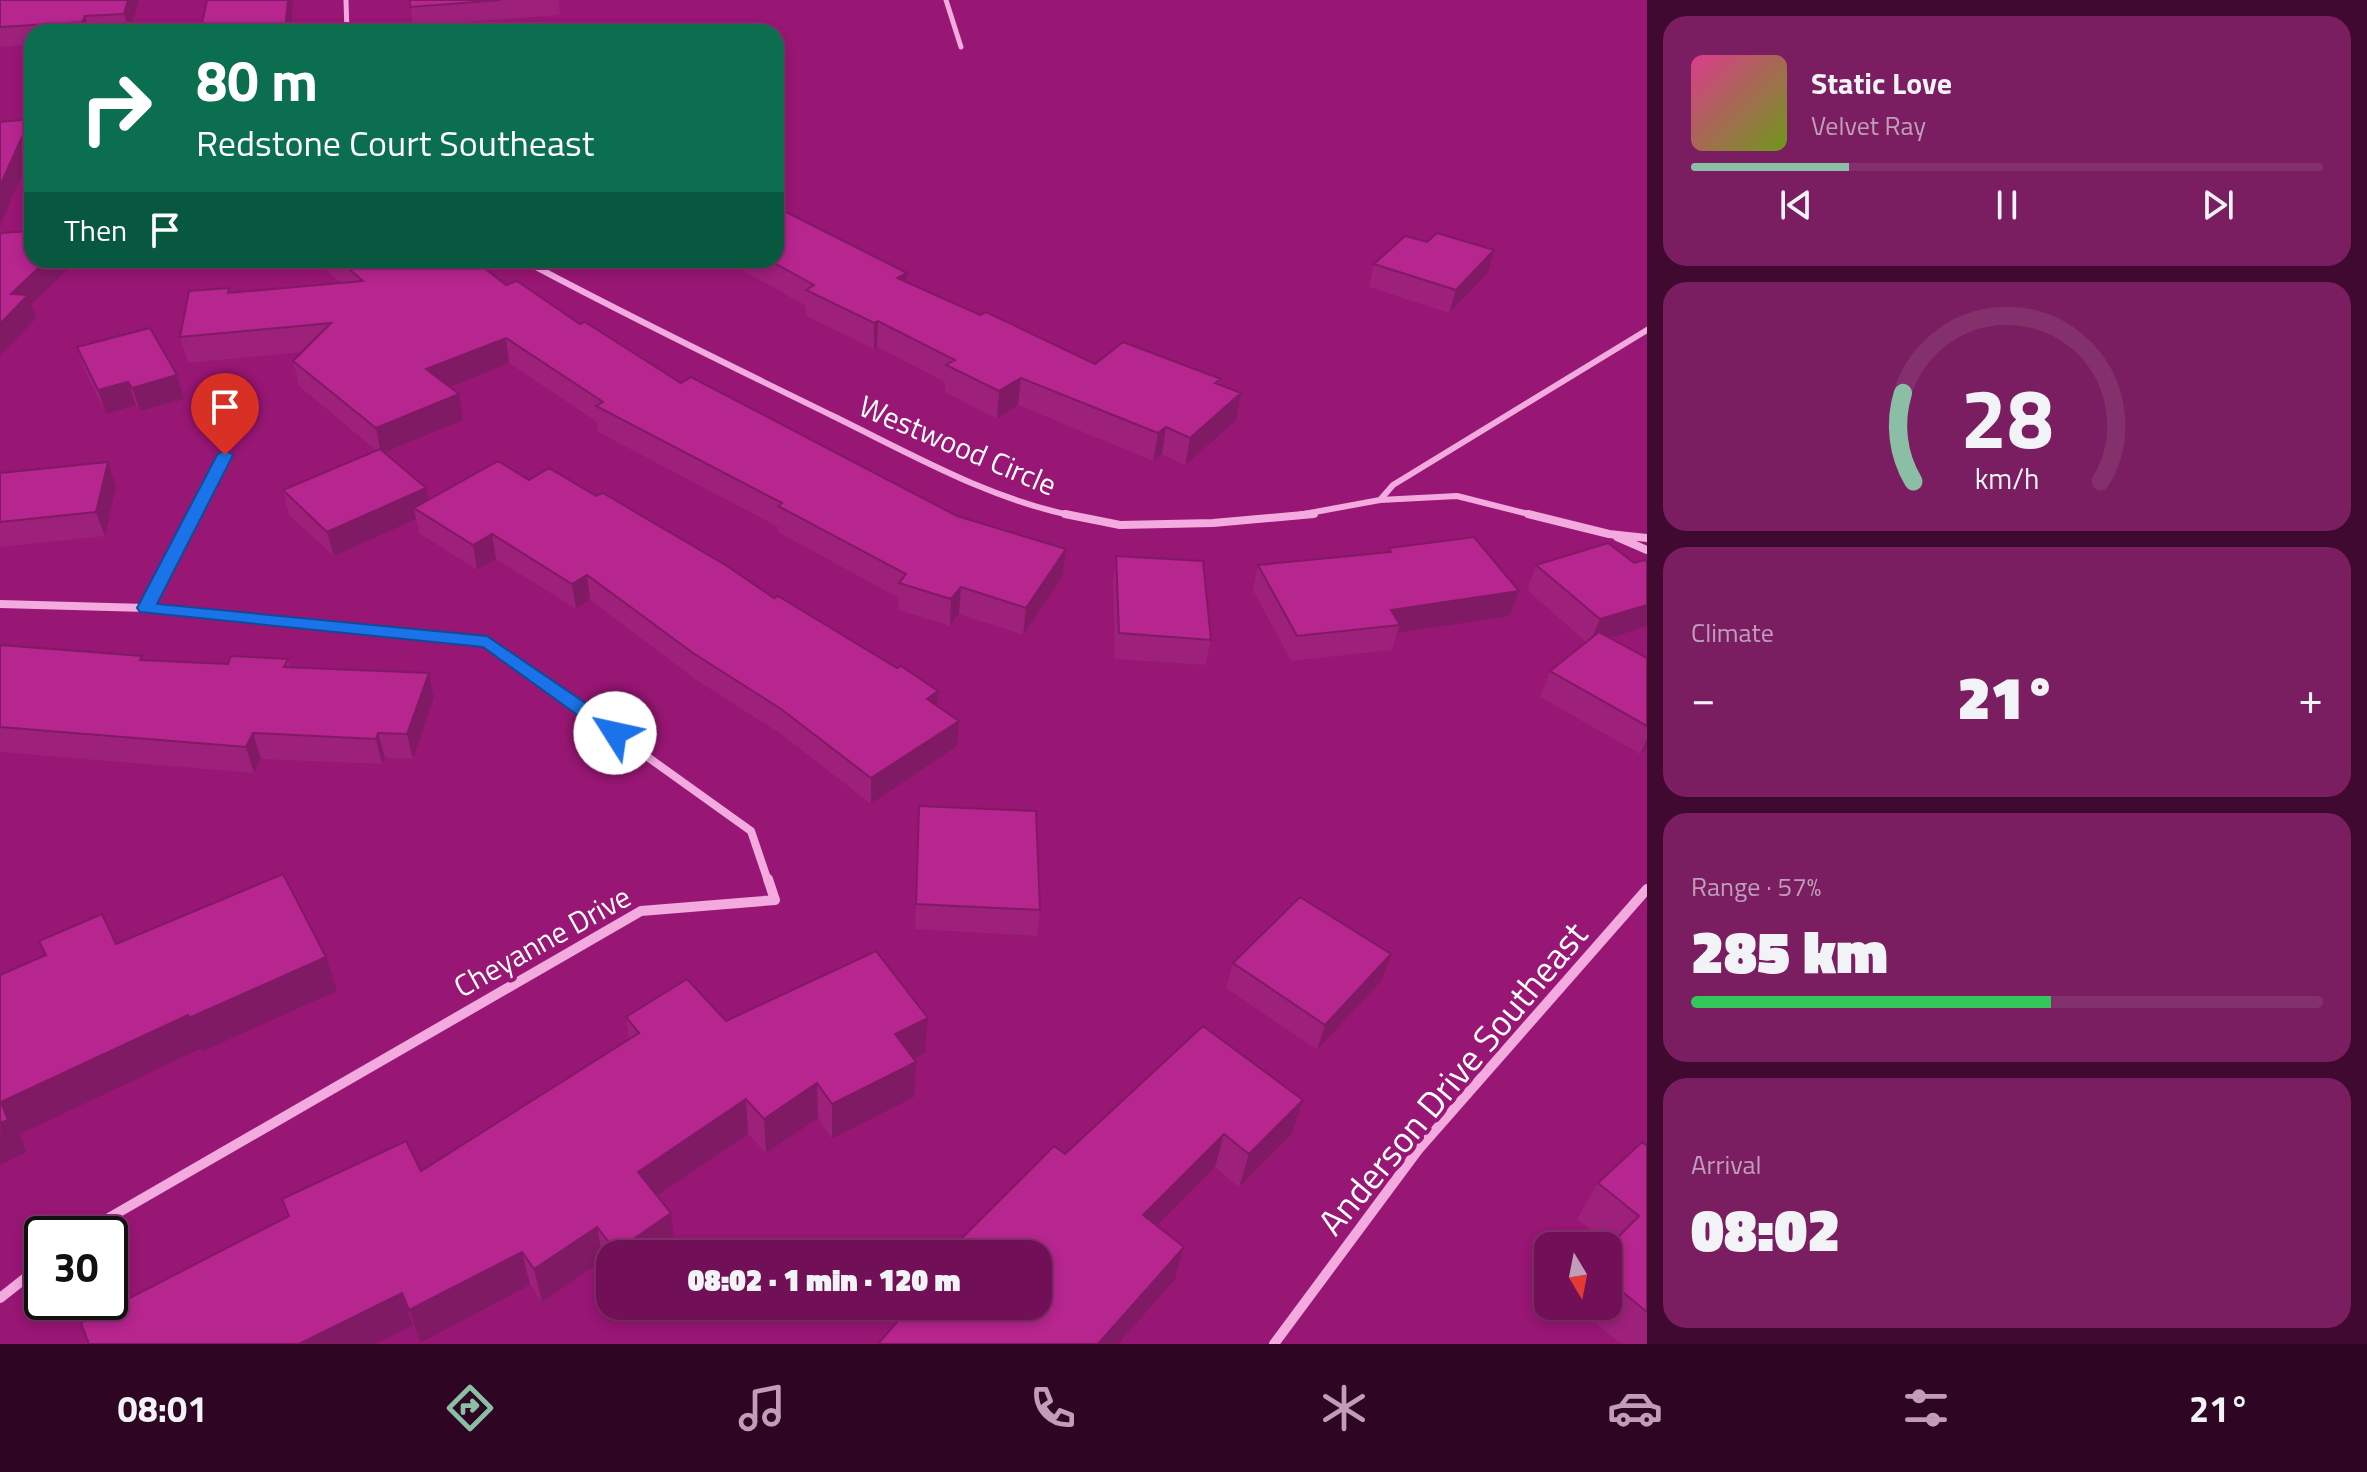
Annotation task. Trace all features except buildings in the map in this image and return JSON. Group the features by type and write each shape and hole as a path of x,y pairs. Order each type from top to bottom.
{"street":[{"path":"346,0 347,24"},
{"path":"946,0 961,47"},
{"name":"Westwood Circle","path":"538,268 624,314 935,466 1036,508 1120,525 1213,523 1313,514 1380,500 1393,485 1647,330"},
{"path":"146,608 225,455"},
{"path":"1380,500 1457,496 1609,534 1647,538"},
{"path":"1609,534 1647,550"},
{"name":"Cheyanne Drive","path":"0,604 146,608 487,642 751,831 775,900 641,911 112,1216"},
{"name":"Anderson Drive Southeast","path":"1274,1344 1418,1150 1647,889"},
{"path":"0,1298 24,1279"}],"route":[{"path":"225,455 146,608 487,642 615,733"}]}
